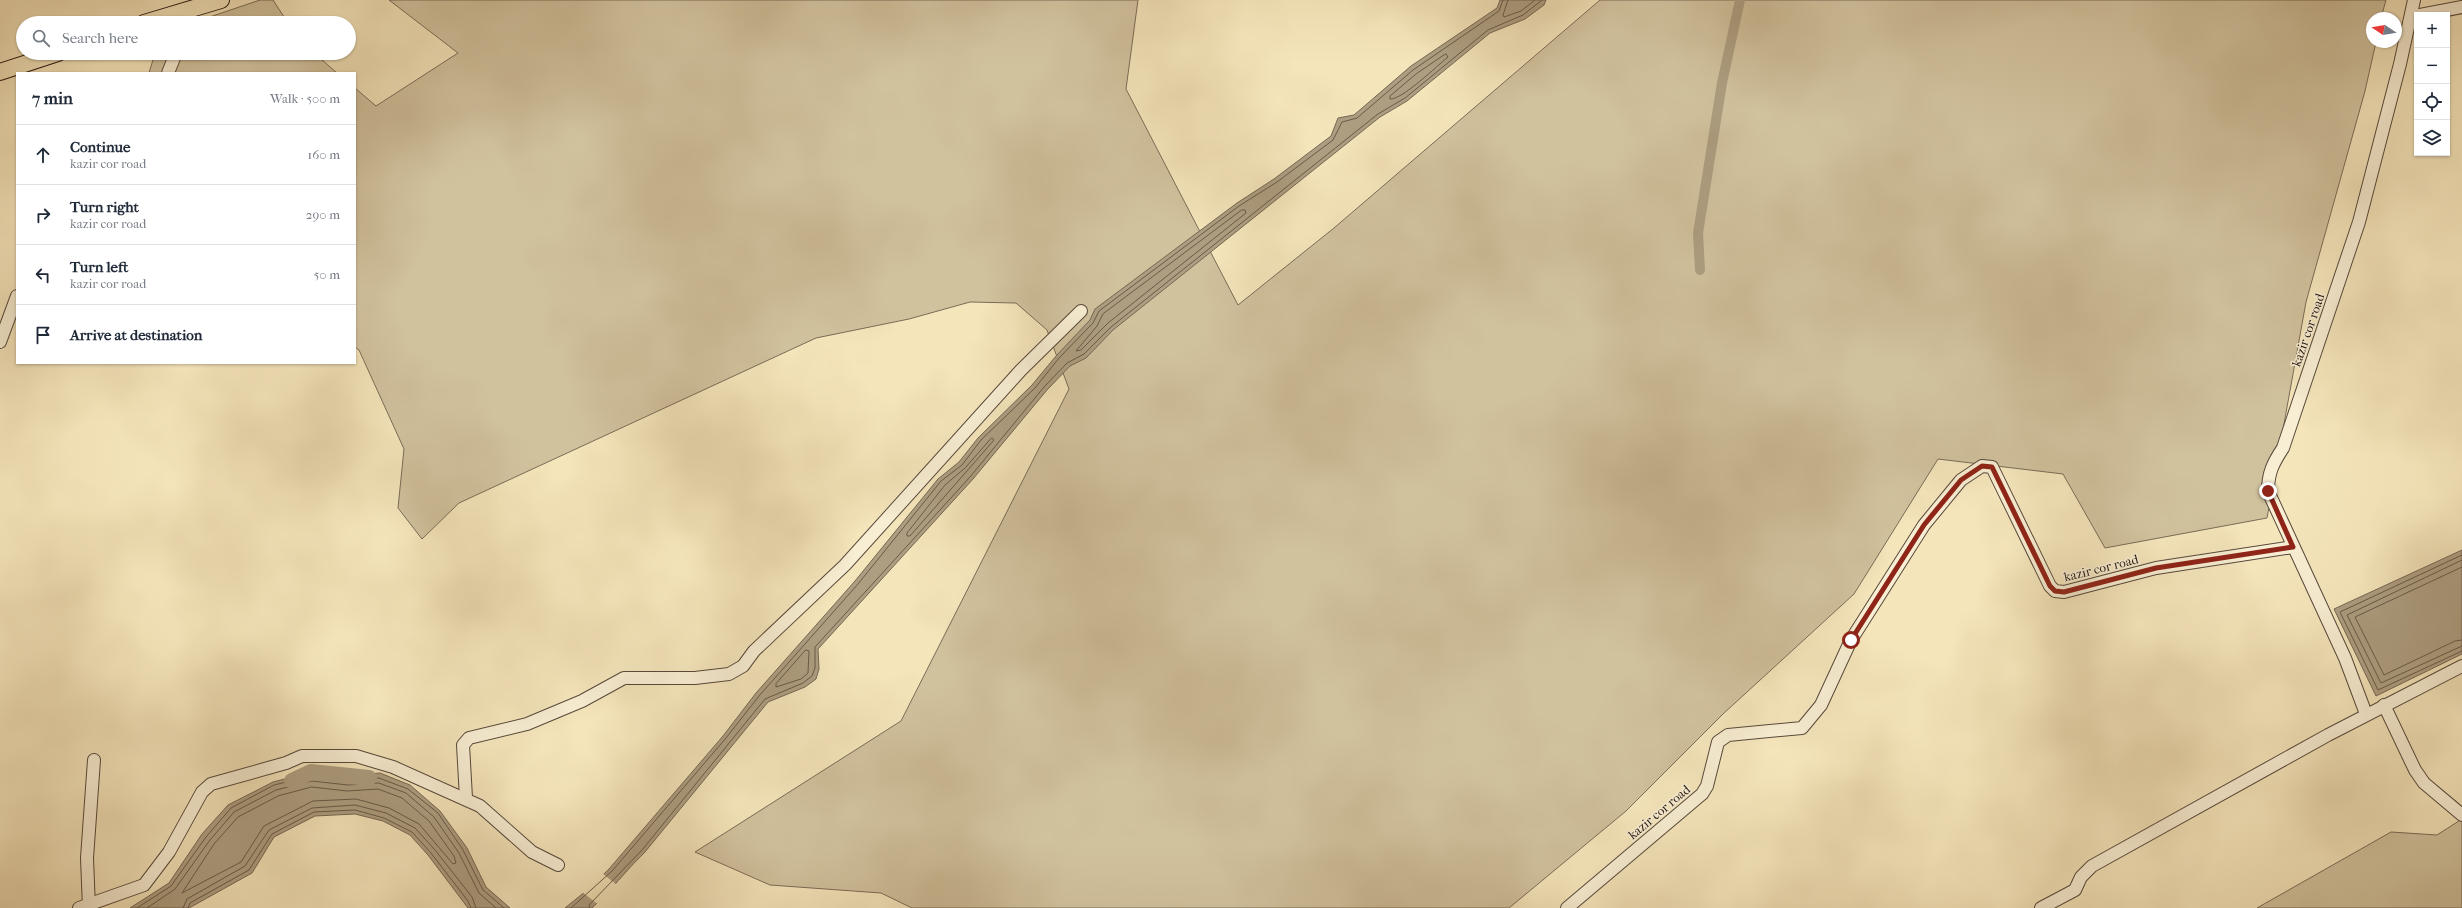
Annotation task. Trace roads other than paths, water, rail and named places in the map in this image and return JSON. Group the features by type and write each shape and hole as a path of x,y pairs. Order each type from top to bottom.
{"main road":[{"path":"184,16 221,0"},
{"path":"0,72 37,60"}],"street":[{"name":"kazir cor road","path":"2414,0 2416,12"},
{"path":"2436,12 2462,7"},
{"name":"kazir cor road","path":"1567,908 1702,794 1707,786 1718,742 1722,738 1728,735 1802,728 1821,705 1851,640 1920,531 1961,480 1982,466 1992,467 2050,586 2055,591 2064,592 2156,568 2293,547 2268,491 2268,478 2271,465 2283,448 2359,222 2414,23"},
{"path":"168,72 173,60"},
{"path":"0,342 16,299"},
{"path":"466,798 463,746 469,738 527,724 582,701 624,678 695,678 729,674 743,666 754,651 845,565 1021,370 1081,311"},
{"path":"2293,547 2345,658 2366,714"},
{"path":"2041,908 2075,890 2081,877 2092,866 2366,714 2462,666"},
{"path":"2384,705 2415,770 2424,783 2462,815"},
{"path":"94,760 85,907 144,885 169,852 202,792 211,784 286,763 302,756 356,756 393,767 466,798 480,806 532,852 558,865"}],"water":[{"path":"1500,0 1546,0 1544,5 1525,19 1490,33 1407,101 1380,117 1113,330 1086,358 1070,366 1047,390 973,479 818,649 819,669 816,679 805,687 768,702 645,852 606,895 592,908 565,908 586,891 609,869 723,736 756,693 855,581 938,479 959,462 978,438 1032,385 1056,356 1090,320 1095,309 1237,203 1274,179 1331,136 1338,118 1354,115 1411,66 1497,8"},
{"path":"2462,550 2462,654 2376,696 2334,609"},
{"path":"311,772 348,776 380,773 410,785 440,811 467,848 486,887 510,908 468,908 428,855 410,835 383,821 355,814 315,816 274,837 252,873 189,908 130,908 169,883 202,834 228,805 273,782"}],"waterway":[{"path":"1700,270 1698,233 1722,83 1740,0"},
{"path":"292,781 311,772 369,778"}]}
